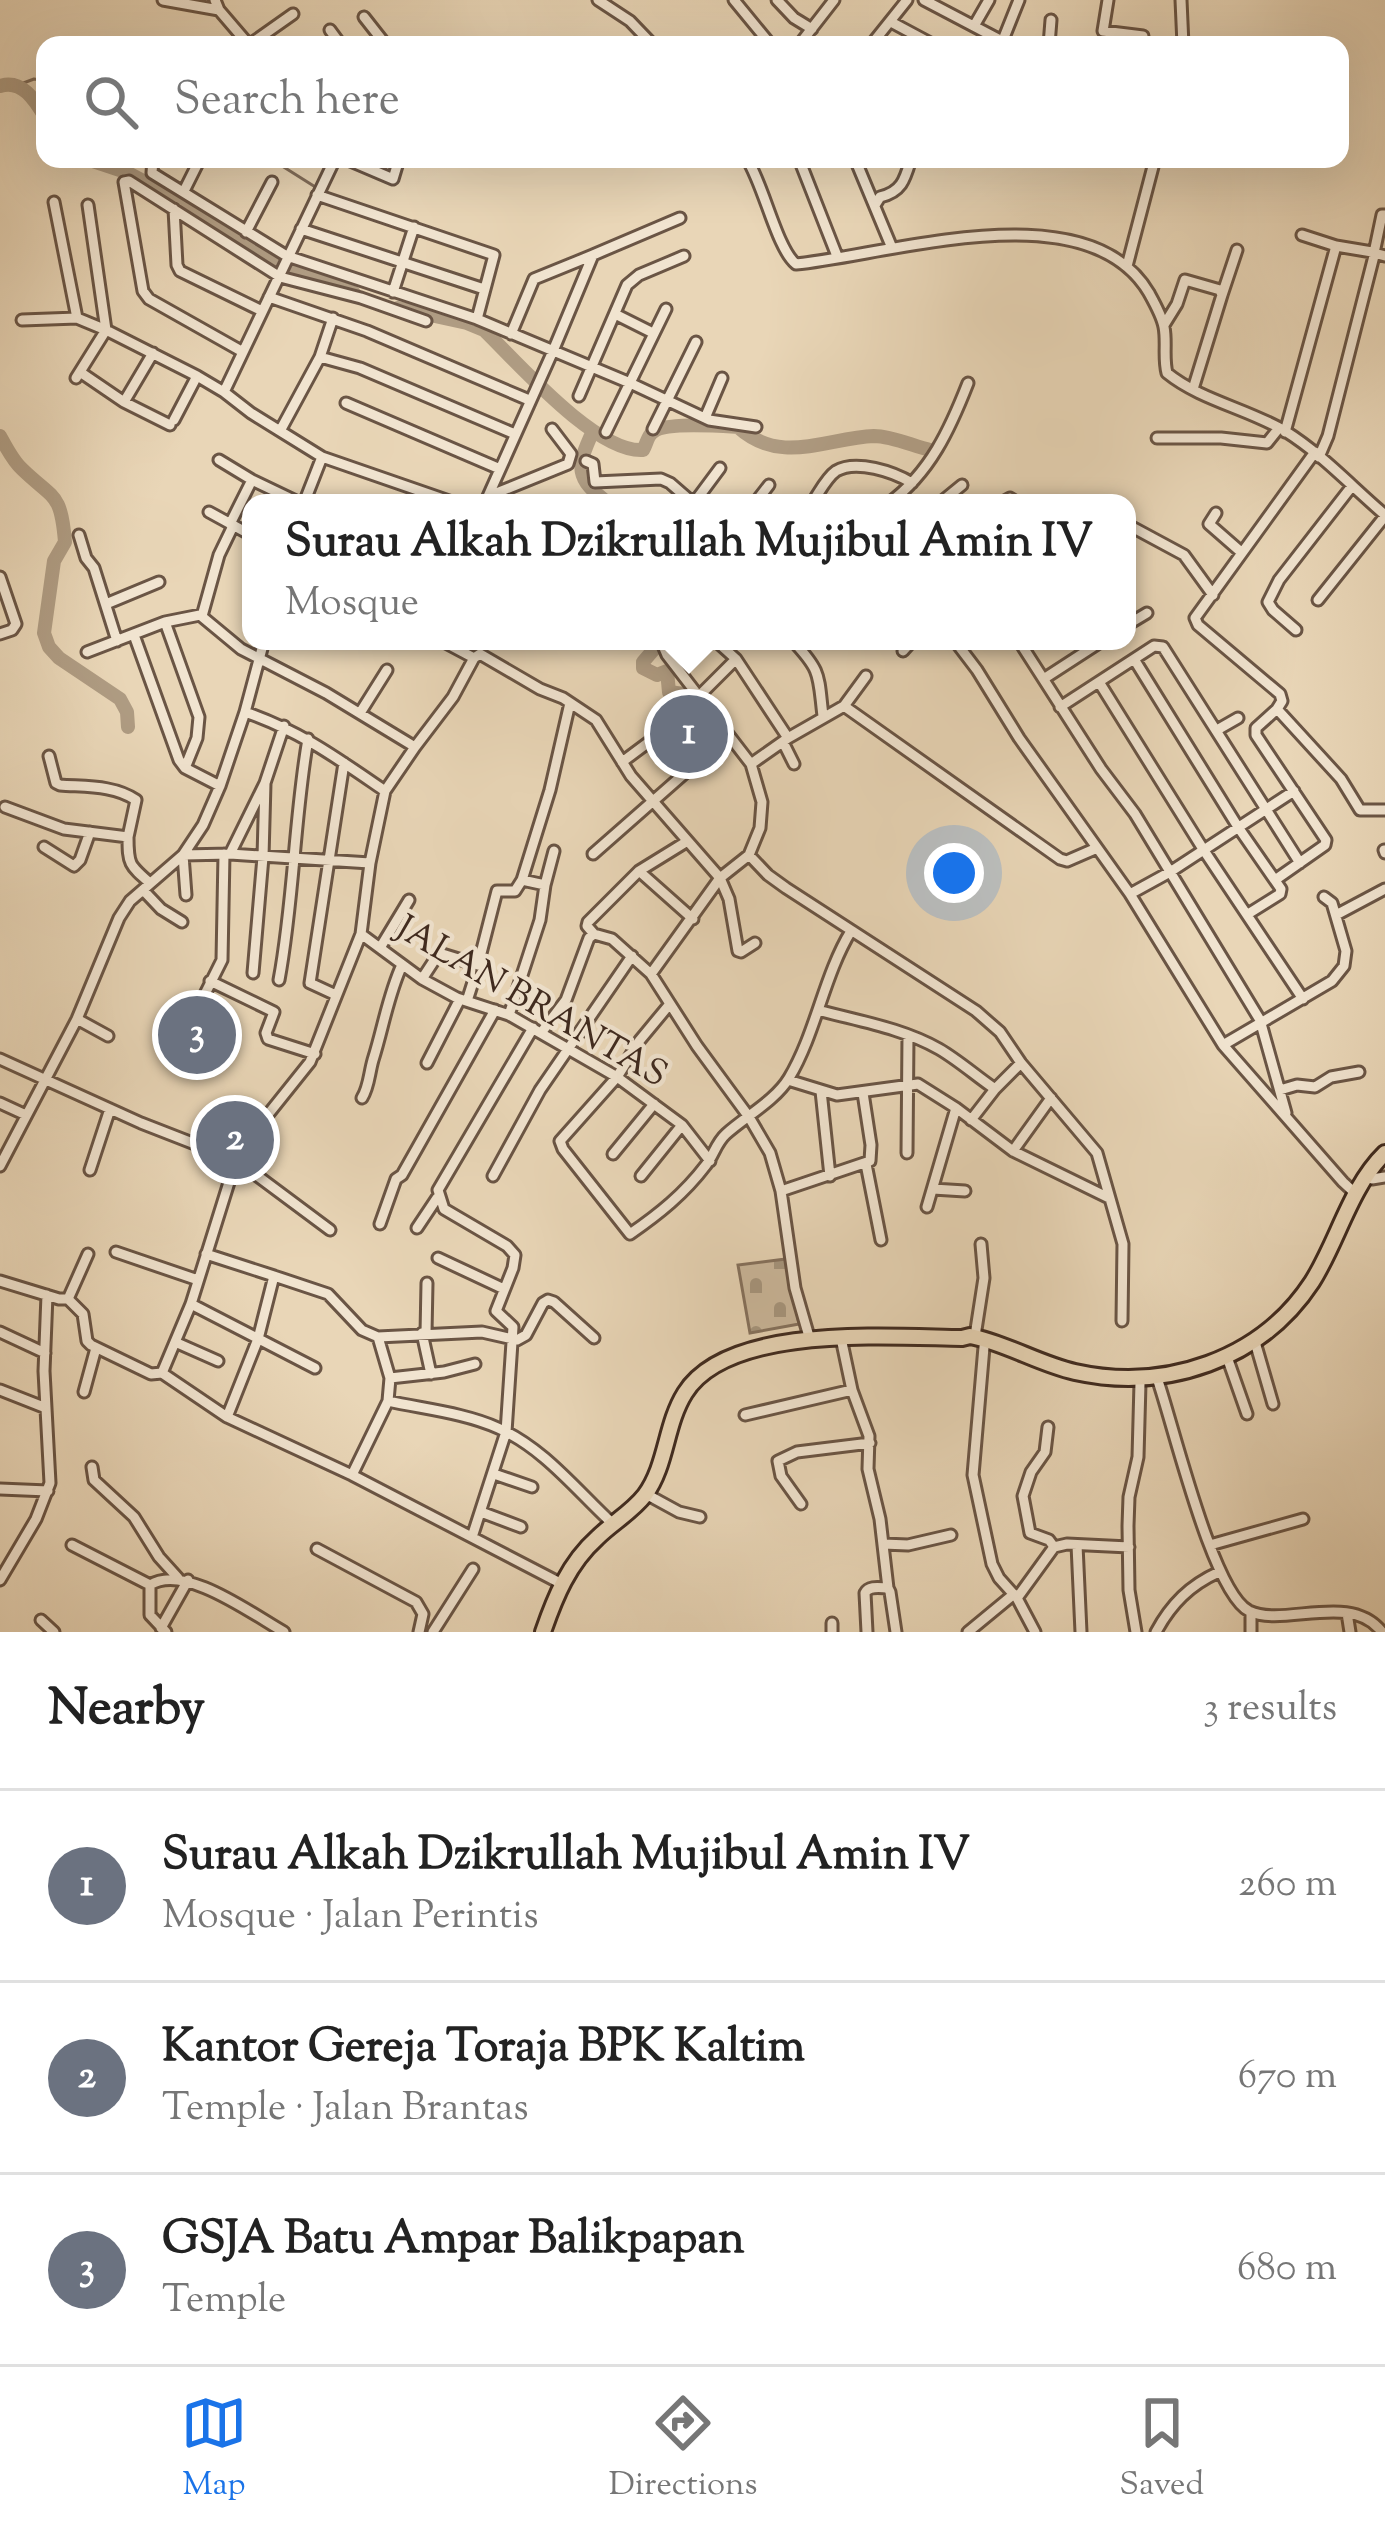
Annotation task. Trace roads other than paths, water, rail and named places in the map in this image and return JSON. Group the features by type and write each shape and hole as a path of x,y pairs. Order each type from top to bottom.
{"highway":[{"path":"1037,1364 1051,1373 1093,1382 1140,1384 1227,1357 1255,1342 1279,1323 1316,1277 1367,1176 1385,1153"},
{"path":"543,1632 562,1584 590,1544 646,1494 678,1406 692,1382 736,1353 842,1338 974,1341 1037,1364 1089,1375 1158,1377"}],"street":[{"path":"163,0 217,5 237,36"},
{"path":"598,0 644,36"},
{"path":"734,0 764,36"},
{"path":"777,0 812,29"},
{"path":"806,36 834,0"},
{"path":"879,36 908,0"},
{"path":"974,26 989,0"},
{"path":"1005,36 1019,0"},
{"path":"1103,36 1108,0"},
{"path":"1181,0 1183,36"},
{"path":"930,1 990,36"},
{"path":"262,36 293,14"},
{"path":"364,17 379,36"},
{"path":"1050,36 1051,20"},
{"path":"891,22 917,36"},
{"path":"330,30 334,36"},
{"path":"1103,31 1143,36"},
{"path":"152,168 152,173 290,258 477,319 705,418 756,428"},
{"path":"184,191 196,168"},
{"path":"224,392 331,168"},
{"path":"367,168 393,179 396,168"},
{"path":"751,168 784,251 796,264 989,235 1083,244 1127,266 1149,292 1164,326 1168,373 1282,430 1317,454 1385,516 1318,600"},
{"path":"803,168 837,256"},
{"path":"859,168 892,248"},
{"path":"875,205 880,197 901,187 908,168"},
{"path":"1127,266 1153,168"},
{"path":"243,352 149,299 143,291 124,182 281,276 426,321"},
{"path":"246,232 272,182"},
{"path":"320,190 494,255 477,319"},
{"path":"54,202 76,318"},
{"path":"88,205 106,330 78,375 172,422 197,376"},
{"path":"174,209 180,271 262,311"},
{"path":"1275,880 1326,840 1255,732 1277,709 1280,694 1195,619 1328,436 1380,255 1385,215"},
{"path":"511,334 533,279 680,218"},
{"path":"393,292 414,227"},
{"path":"301,229 484,289"},
{"path":"1302,235 1380,255"},
{"path":"1157,438 1269,443 1282,430 1336,246"},
{"path":"1193,388 1237,250"},
{"path":"490,494 592,255"},
{"path":"578,396 632,280 684,256"},
{"path":"1164,326 1185,280 1216,286 1222,295"},
{"path":"269,296 529,400"},
{"path":"606,433 666,309"},
{"path":"615,314 653,333"},
{"path":"22,320 76,318 106,330 197,376 322,457 419,494"},
{"path":"280,431 320,357 333,318"},
{"path":"653,429 696,342"},
{"path":"124,402 153,353"},
{"path":"320,357 360,368 515,434"},
{"path":"705,418 722,378"},
{"path":"905,494 948,434 968,383"},
{"path":"346,403 500,469"},
{"path":"500,494 568,464 571,454 552,428"},
{"path":"306,494 322,457"},
{"path":"219,460 282,494"},
{"path":"586,461 595,466 595,482 661,479 681,494"},
{"path":"700,494 720,468"},
{"path":"818,494 841,469 885,469 912,483"},
{"path":"246,494 252,480"},
{"path":"762,494 770,485"},
{"path":"951,494 962,485"},
{"path":"1296,631 1268,602 1279,580 1352,486"},
{"path":"202,616 219,555 242,502"},
{"path":"209,512 242,530"},
{"path":"1216,513 1209,524 1241,552"},
{"path":"1136,529 1184,556 1213,595"},
{"path":"79,535 117,640"},
{"path":"0,577 20,626 0,634"},
{"path":"106,604 159,582"},
{"path":"1136,620 1147,613"},
{"path":"86,652 191,615 202,616 242,650"},
{"path":"165,622 199,717 197,738 185,768"},
{"path":"134,635 179,760 220,786"},
{"path":"1060,707 1160,645 1300,863"},
{"path":"243,650 415,747"},
{"path":"0,1166 77,1019 119,918 130,901 183,855 203,825 262,650"},
{"path":"464,650 596,720 652,802 720,878 729,899 738,951 755,943"},
{"path":"362,934 385,791 452,697 479,650"},
{"path":"651,974 720,878 749,855 760,828 762,802 751,764 665,650"},
{"path":"667,655 672,650"},
{"path":"726,650 786,740 794,764"},
{"path":"802,650 818,674 824,716"},
{"path":"962,650 1018,738 1130,894 1222,1045 1357,1195"},
{"path":"1026,650 1135,814 1260,1020 1287,1117"},
{"path":"1045,677 1088,650"},
{"path":"700,695 736,659"},
{"path":"1134,659 1281,890 1248,914"},
{"path":"360,713 387,670"},
{"path":"751,764 844,706 866,676"},
{"path":"1099,682 1303,999"},
{"path":"422,979 439,953 478,965 497,891 515,891 522,880 570,703"},
{"path":"844,706 1060,859 1067,861 1097,848"},
{"path":"1277,709 1341,779 1360,810 1385,810"},
{"path":"245,712 308,739 385,791"},
{"path":"1216,730 1238,718"},
{"path":"198,1008 222,959 227,854 265,782 284,726"},
{"path":"622,761 669,727"},
{"path":"593,854 727,736"},
{"path":"279,980 308,739"},
{"path":"49,756 60,785 95,787 136,800 126,857 161,909 182,922"},
{"path":"336,995 310,983 344,763"},
{"path":"253,973 265,782"},
{"path":"1130,894 1294,791"},
{"path":"5,807 64,829 128,837"},
{"path":"44,847 76,865 90,832"},
{"path":"686,842 640,872 588,922 588,928 612,938 651,974 770,1154 781,1191 795,1288 810,1340"},
{"path":"508,1015 540,920 554,851"},
{"path":"183,855 370,863"},
{"path":"183,855 186,895"},
{"path":"749,855 768,875 976,1011 1000,1032 1097,1153 1123,1244 1122,1321"},
{"path":"640,872 693,919"},
{"path":"522,880 545,885"},
{"path":"1336,916 1385,889"},
{"path":"1222,1045 1332,981 1344,966 1346,951 1333,903 1324,897"},
{"path":"380,948 409,900"},
{"path":"669,1004 617,1077 560,1141 630,1234 675,1202 710,1161 724,1136 788,1080 835,958 851,931"},
{"name":"JALAN BRANTAS","path":"162,1373 190,1304 236,1160 315,1054 362,934 422,979 508,1015 617,1077 682,1125 710,1161"},
{"path":"417,1228 537,1030 566,1000 594,934"},
{"path":"493,1176 540,1090 632,956"},
{"path":"362,1098 402,964"},
{"path":"427,1063 474,979"},
{"path":"210,981 274,1012 268,1039 315,1054"},
{"path":"380,1224 396,1179 495,1010"},
{"path":"818,1010 908,1035 942,1051 995,1089"},
{"path":"77,1019 109,1036"},
{"path":"907,1153 908,1035"},
{"path":"0,1059 236,1160 330,1230"},
{"path":"971,1120 1021,1063"},
{"path":"1280,1090 1300,1084 1315,1087 1331,1077 1359,1072"},
{"path":"788,1080 837,1095 917,1084 1013,1151 1109,1198"},
{"path":"820,1091 830,1176"},
{"path":"781,1191 866,1164 872,1157 863,1094"},
{"path":"1013,1151 1052,1098"},
{"path":"0,1102 26,1115"},
{"path":"613,1154 654,1104"},
{"path":"927,1207 956,1108"},
{"path":"90,1170 110,1109"},
{"path":"641,1176 682,1125"},
{"path":"866,1164 881,1240"},
{"path":"1367,1176 1385,1177"},
{"path":"933,1189 964,1191"},
{"path":"438,1196 452,1216 514,1252 496,1311 512,1324 514,1339 506,1432 472,1537"},
{"path":"981,1244 985,1279 974,1341 973,1475 992,1564 1035,1632"},
{"path":"116,1252 198,1280"},
{"path":"68,1300 88,1254"},
{"path":"206,1254 328,1294 362,1330 378,1336 489,1332 514,1339 526,1336 548,1300 594,1338"},
{"path":"438,1258 504,1289"},
{"path":"227,1417 258,1340 274,1276"},
{"path":"0,1281 68,1300 83,1314 87,1341 97,1348 151,1374 162,1373 227,1417 352,1474 562,1584"},
{"path":"427,1283 424,1333 431,1374"},
{"path":"0,1580 48,1491 47,1295"},
{"path":"190,1304 315,1368"},
{"path":"0,1332 45,1353"},
{"path":"352,1474 388,1402 390,1378 378,1336"},
{"path":"842,1338 852,1390 870,1442 868,1469 896,1632"},
{"path":"175,1342 218,1361"},
{"path":"1255,1342 1273,1403"},
{"path":"84,1392 97,1348"},
{"path":"1227,1357 1247,1414"},
{"path":"390,1378 475,1364"},
{"path":"1158,1377 1210,1545 1236,1598 1251,1612 1347,1613 1372,1620 1382,1632"},
{"path":"1136,1632 1129,1590 1129,1497 1138,1457 1140,1384"},
{"path":"0,1390 46,1408"},
{"path":"745,1414 852,1390"},
{"path":"388,1402 474,1420 506,1432 543,1457 613,1524"},
{"path":"1048,1427 1045,1452 1028,1478 1023,1501 1030,1533 1054,1547"},
{"path":"802,1504 781,1476 778,1461 797,1451 870,1442"},
{"path":"92,1467 94,1480 134,1517 160,1557 183,1579 284,1632"},
{"path":"494,1474 532,1487"},
{"path":"0,1489 48,1491"},
{"path":"646,1494 700,1517"},
{"path":"481,1513 521,1526"},
{"path":"1210,1545 1303,1519"},
{"path":"883,1544 908,1545 951,1535"},
{"path":"72,1545 150,1585"},
{"path":"1077,1545 1082,1632"},
{"path":"968,1632 1015,1596 1054,1547 1129,1546"},
{"path":"317,1549 416,1602 424,1615 419,1632"},
{"path":"433,1632 473,1569"},
{"path":"1156,1632 1177,1600 1220,1572"},
{"path":"150,1585 183,1579"},
{"path":"163,1630 183,1579"},
{"path":"150,1585 150,1612 163,1630"},
{"path":"867,1632 865,1591 888,1588"},
{"path":"1251,1612 1251,1631 1262,1632"},
{"path":"1347,1613 1350,1632"},
{"path":"41,1620 54,1632"}],"waterway":[{"path":"18,85 36,79"},
{"path":"0,86 21,88 36,104"},
{"path":"114,168 162,191 280,266 354,293"},
{"path":"285,168 328,195"},
{"path":"400,218 430,229"},
{"path":"398,308 484,330 559,404 624,447 643,450 653,432 693,425 738,427 754,439 787,448 874,436 930,450"},
{"path":"593,431 582,472 598,494"},
{"path":"0,436 19,466 54,498 61,514 65,542 54,561 44,633 49,647 120,699 128,727"},
{"path":"653,650 643,668 657,675 667,671 669,692 691,695 713,742"}],"place":[{"name":"Surau Alkah Dzikrullah Mujibul Amin IV","path":"689,734"},
{"name":"GSJA Batu Ampar Balikpapan","path":"197,1035"},
{"name":"Kantor Gereja Toraja BPK Kaltim","path":"235,1140"}]}
